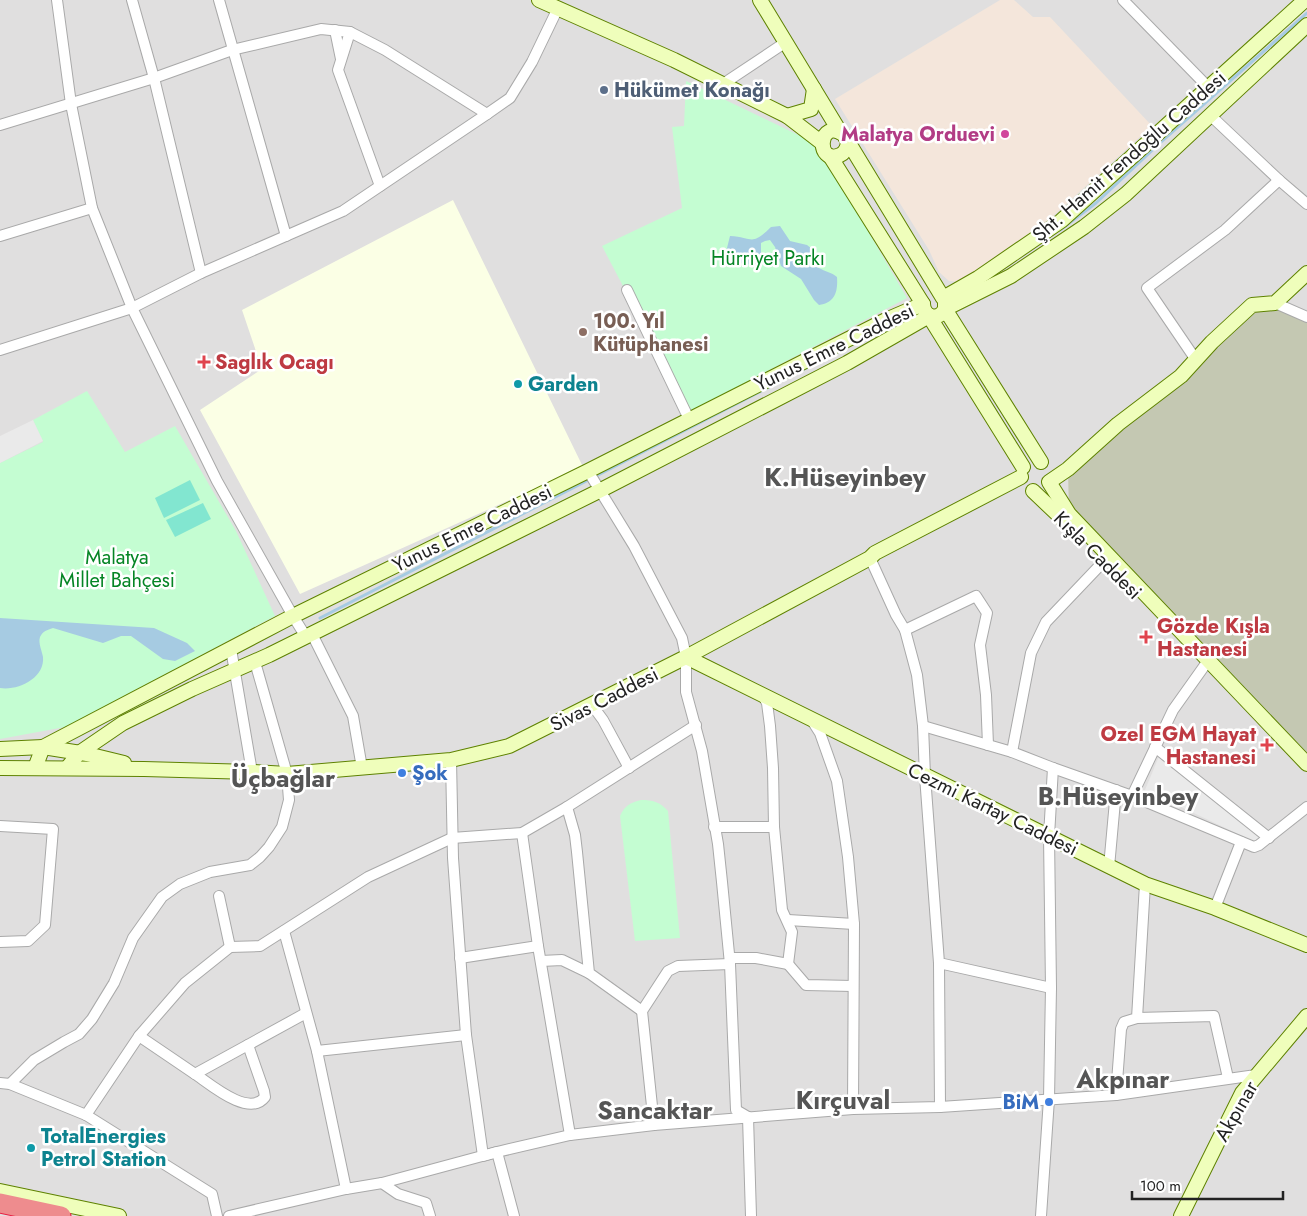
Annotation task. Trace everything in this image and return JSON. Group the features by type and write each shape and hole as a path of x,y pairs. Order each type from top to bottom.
{"highway":[{"path":"0,1203 61,1216"}],"main road":[{"path":"539,0 723,84 786,116 822,143 824,150 830,156 926,310 1022,472 1025,486 1033,490 1043,489 1118,424 1181,376 1212,342 1252,305 1275,304 1307,273"},
{"path":"760,0 1041,462 1048,468 1050,472 1049,482"},
{"name":"Şht. Hamit Fendoğlu Caddesi","path":"944,303 1061,221 1305,0"},
{"name":"Şht. Hamit Fendoğlu Caddesi","path":"944,303 1011,276 1092,222 1126,194 1307,25"},
{"path":"786,116 811,108 814,90"},
{"path":"822,143 828,133 836,131 844,137 847,147 842,154 830,156"},
{"path":"926,310 926,298 933,294 944,303"},
{"path":"926,310 937,317 944,312 944,303"},
{"name":"Yunus Emre Caddesi","path":"43,747 293,616 588,471 888,319 926,310"},
{"name":"Yunus Emre Caddesi","path":"67,768 79,753 123,723 309,635 847,363 926,310"},
{"path":"1022,472 1031,462 1041,462"},
{"path":"1068,469 1062,489 1069,514"},
{"name":"Sivas Caddesi","path":"144,768 288,774 451,760 509,746 686,657 870,558 875,553 1022,472"},
{"name":"Kışla Caddesi","path":"1049,482 1069,514 1307,764"},
{"name":"Kışla Caddesi","path":"1033,490 1106,559 1307,772"},
{"name":"Cezmi Kartay Caddesi","path":"686,657 1145,884 1307,944"},
{"path":"35,768 43,747"},
{"path":"0,749 43,747 144,768"},
{"path":"0,768 144,768"},
{"name":"Akpınar","path":"1181,1216 1242,1094 1256,1075 1306,1018"},
{"path":"0,1191 119,1216"}],"street":[{"path":"57,0 71,104 92,208 132,308 217,481 293,616 309,635 353,716 362,768"},
{"path":"132,0 154,78 202,273"},
{"path":"219,0 286,236"},
{"path":"1125,1 1209,88"},
{"path":"0,350 132,308 202,273 343,212 510,98 532,62 558,8"},
{"path":"0,125 154,78 232,50 321,29 350,32 385,50 487,114"},
{"path":"335,30 341,59"},
{"path":"350,32 338,70 380,186"},
{"path":"723,84 786,42"},
{"path":"1210,115 1307,204"},
{"path":"1196,360 1147,288 1225,230 1279,180"},
{"path":"0,236 92,208"},
{"path":"626,290 689,419"},
{"path":"1275,304 1307,317"},
{"path":"588,471 634,546 682,638 686,657 686,692 702,751 714,827 730,961 736,1110 748,1117"},
{"path":"870,558 896,615 905,630 918,675 939,963 940,1106"},
{"path":"1012,752 1031,653 1046,622 1106,559"},
{"path":"905,630 976,596 987,613 980,645 986,695 988,745"},
{"path":"232,649 252,772"},
{"path":"5,1083 34,1060 79,1034 92,1019 114,983 133,938 162,897 180,884 210,872 250,865 269,847 282,827 289,800 288,774 254,662"},
{"path":"1132,796 1173,710 1205,665"},
{"path":"762,694 767,703 770,726 774,827 782,910 792,932 788,964"},
{"path":"592,704 603,720 629,768"},
{"path":"810,717 820,732 837,781 848,857 854,924 854,1109"},
{"path":"86,1115 139,1036 185,983 230,947 260,946 368,877 452,838 522,833 696,725"},
{"path":"923,726 1012,752 1116,790 1254,847 1269,838 1307,807"},
{"path":"1156,747 1269,838"},
{"path":"451,760 452,838 466,1035 483,1156 497,1152"},
{"path":"1041,1216 1049,1099 1051,988 1049,836 1053,768"},
{"path":"1109,867 1116,790"},
{"path":"567,806 577,852 589,974"},
{"path":"0,826 54,829 44,925 28,941 0,942"},
{"path":"714,827 774,827"},
{"path":"522,833 538,946 570,1135"},
{"path":"1214,908 1241,842"},
{"path":"1137,1018 1145,884"},
{"path":"218,896 230,947"},
{"path":"788,920 854,924"},
{"path":"284,931 317,1051 346,1189"},
{"path":"460,958 538,946"},
{"path":"654,1125 642,1011 668,971 678,966 756,958 788,964 806,985 853,986"},
{"path":"541,961 562,960 589,974 642,1011"},
{"path":"939,963 1051,988"},
{"path":"195,1074 306,1014"},
{"path":"1116,1095 1122,1029 1124,1022 1137,1018 1214,1016 1228,1078"},
{"path":"317,1051 466,1035"},
{"path":"139,1036 242,1103 251,1104 261,1102 265,1097 248,1045"},
{"path":"229,1216 346,1189 382,1183 497,1152 570,1135 654,1125 854,1109 940,1106 1116,1095 1256,1075"},
{"path":"5,1083 86,1115 212,1194 217,1216"},
{"path":"748,1117 751,1216"},
{"path":"497,1152 514,1216"},
{"path":"382,1183 398,1194 426,1203 430,1216"}],"shaded area":[{"path":"0,0 1307,0 1307,1216 0,1216"},
{"path":"1000,0 1014,0 1033,17 1050,17 1152,126 1042,226 962,282 949,281 939,272 929,250 835,99"},
{"path":"453,200 583,467 300,594 200,410 262,369 242,310"},
{"path":"1252,305 1307,313 1307,756 1069,514 1068,469"},
{"path":"33,420 43,441 0,463 0,436"},
{"path":"1160,754 1262,839 1253,841 1145,790"}],"green space":[{"name":"Hürriyet Parkı","path":"686,81 817,144 907,298 689,412 602,246 682,208 672,127 684,126"},
{"name":"Malatya Millet Bahçesi","path":"87,391 125,452 175,426 236,531 275,616 65,727 0,739 0,463 43,442 33,420"},
{"path":"190,480 200,500 164,518 155,498"},
{"path":"203,503 211,519 175,537 166,520"},
{"path":"641,800 656,802 668,811 680,938 635,941 620,816 628,805"}],"water":[{"path":"780,226 790,241 807,245 812,249 814,264 837,277 836,292 829,302 819,305 801,279 781,266 775,247 770,240 761,243 761,262 757,264 742,263 732,259 726,252 730,236 755,239 771,227"},
{"path":"0,618 154,628 187,643 195,651 175,661 163,659 131,636 121,636 103,643 53,628 44,632 40,637 43,657 40,671 35,677 22,685 0,688"}],"waterway":[{"path":"1060,230 1096,203 1160,143 1307,13"},
{"path":"887,327 914,318"},
{"path":"320,618 843,349"}],"place":[{"name":"Hükümet Konağı","path":"604,90"},
{"name":"Malatya Orduevi","path":"1005,134"},
{"name":"100. Yıl Kütüphanesi","path":"583,332"},
{"name":"Saglık Ocagı","path":"204,362"},
{"name":"Garden","path":"518,384"},
{"name":"Gözde Kışla Hastanesi","path":"1146,637"},
{"name":"Ozel EGM Hayat Hastanesi","path":"1267,745"},
{"name":"Şok","path":"402,773"},
{"name":"BiM","path":"1049,1102"},
{"name":"TotalEnergies Petrol Station","path":"31,1148"}],"district":[{"name":"K.Hüseyinbey","path":"845,477"},
{"name":"Üçbağlar","path":"283,778"},
{"name":"B.Hüseyinbey","path":"1118,796"},
{"name":"Akpınar","path":"1123,1079"},
{"name":"Kırçuval","path":"843,1100"},
{"name":"Sancaktar","path":"655,1110"}]}
